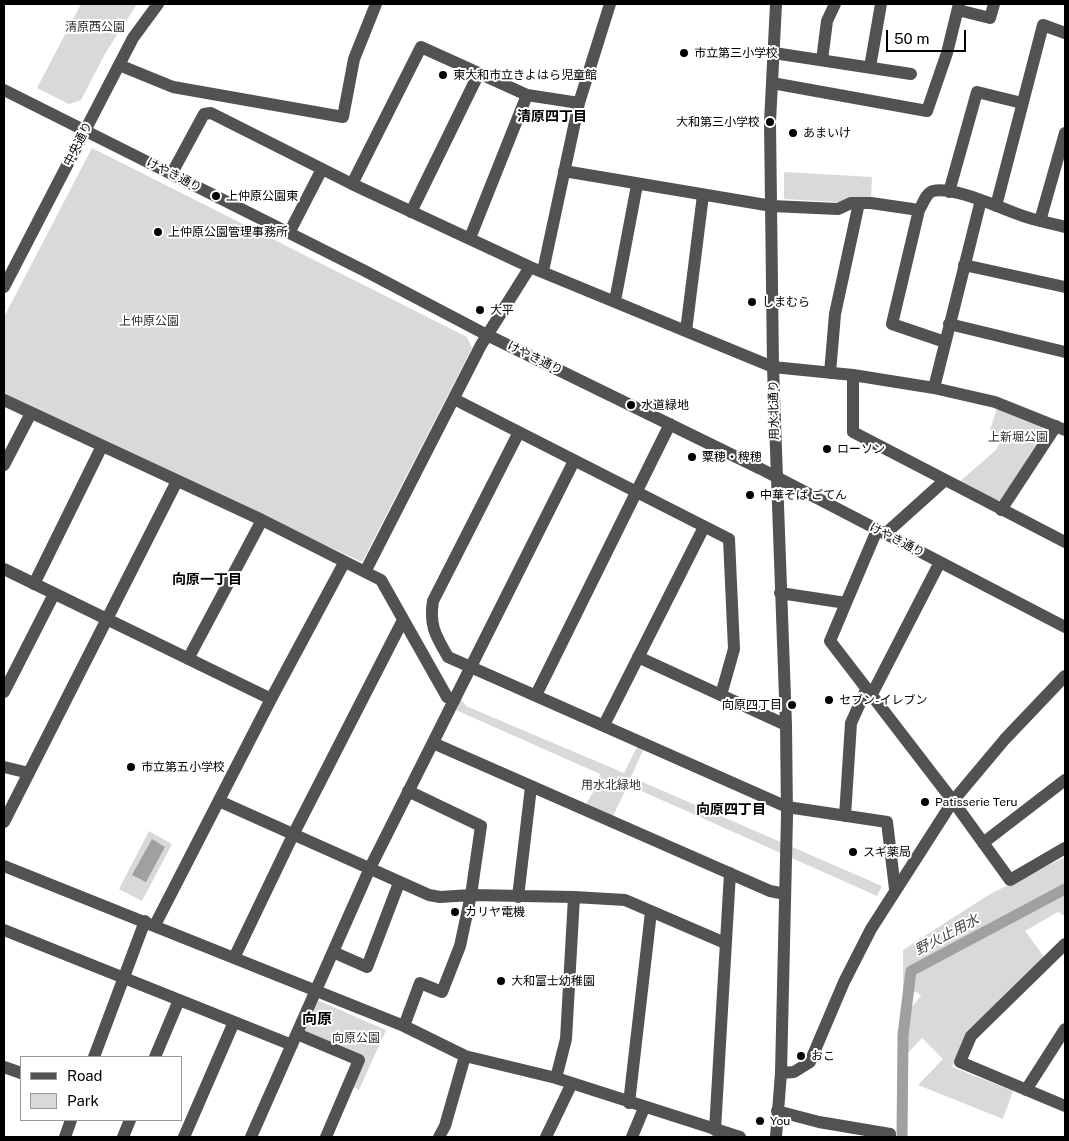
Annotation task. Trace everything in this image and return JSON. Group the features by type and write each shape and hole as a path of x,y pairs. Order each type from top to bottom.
{"street":[{"name":"中央通り","path":"4,287 133,38 158,4"},
{"path":"119,65 173,87 343,117 354,59 376,4"},
{"path":"543,271 579,103 610,4"},
{"name":"用水北通り","path":"776,4 772,83 772,367 786,726 787,812 780,1072 776,1137"},
{"path":"822,60 827,21 835,4"},
{"path":"870,67 882,4"},
{"path":"772,83 927,111 947,53 958,7 990,18 994,4"},
{"path":"996,206 1043,26 1065,32"},
{"path":"352,184 422,47 527,95 579,103"},
{"path":"774,53 911,74"},
{"path":"411,212 478,72"},
{"name":"けやき通り","path":"4,90 172,173 487,335 775,477 1065,627"},
{"path":"949,192 977,92 1022,103"},
{"path":"470,238 527,95"},
{"path":"172,173 204,114 211,112 352,184 530,267 772,367 853,375 934,388 995,402 1060,428 1000,510"},
{"path":"1040,221 1065,133"},
{"path":"289,233 322,169"},
{"path":"564,171 637,185 772,206 838,209 851,203 859,203 919,210"},
{"path":"615,301 637,185"},
{"path":"945,342 892,324 919,210 929,193 934,191 949,192 981,200 1040,221 1065,227"},
{"path":"686,331 703,195"},
{"path":"934,388 981,200"},
{"path":"830,373 834,314 859,203"},
{"path":"964,265 1065,287"},
{"path":"365,572 487,335 530,267"},
{"path":"949,324 1065,352"},
{"path":"853,375 853,432 944,481 1065,542"},
{"path":"454,399 729,539 734,650 721,696"},
{"path":"4,400 262,520 381,580 447,697 454,701"},
{"path":"4,465 31,413"},
{"path":"536,695 670,424"},
{"path":"519,432 433,601 430,618 435,634 448,657 604,725 787,812 845,816 887,822 895,889"},
{"path":"34,584 102,446"},
{"path":"251,1137 370,868 574,461"},
{"path":"4,822 177,481"},
{"path":"944,481 881,532 846,602 830,642 953,801 1010,880 1065,848"},
{"path":"188,659 262,520"},
{"path":"604,725 704,526"},
{"path":"845,816 851,723 940,562"},
{"path":"94,1056 123,978 150,923 219,800 344,563"},
{"path":"6,574 34,584 271,699"},
{"path":"780,593 846,602"},
{"path":"4,692 54,594"},
{"path":"234,958 294,833 403,620"},
{"path":"638,657 786,726"},
{"path":"780,1072 794,1072 810,1062 844,982 871,929 953,801 1005,739 1065,676"},
{"path":"433,743 777,894 785,894"},
{"path":"4,767 30,773"},
{"path":"983,843 1065,780"},
{"path":"518,897 531,787"},
{"path":"404,1026 420,983 442,992 460,946 471,895 481,826 408,792"},
{"path":"219,800 399,883 440,897 471,895 625,900 725,943"},
{"path":"4,866 404,1026 461,1054 556,1078 644,1108 740,1137"},
{"path":"715,1130 730,873"},
{"path":"332,952 367,967 399,883"},
{"path":"556,1078 566,1039 574,897"},
{"path":"629,1103 652,912"},
{"path":"4,930 234,1022 359,1060 326,1137"},
{"path":"1065,944 971,1036 960,1062 1065,1106"},
{"path":"155,1056 179,1000"},
{"path":"184,1137 234,1022"},
{"path":"1026,1090 1065,1030"},
{"path":"439,1137 445,1126 461,1054"},
{"path":"4,1067 20,1073"},
{"path":"546,1137 572,1083"},
{"path":"632,1137 644,1108"},
{"path":"778,1111 820,1122 890,1134 890,1137"},
{"path":"65,1137 71,1121"},
{"path":"123,1137 130,1121"}],"green space":[{"name":"清原西公園","path":"81,4 137,4 106,52 81,100 69,104 37,88"},
{"name":"上仲原公園","path":"92,148 467,337 472,348 362,562 4,396 4,317"},
{"path":"784,172 872,177 871,197 837,202 784,199"},
{"name":"上新堀公園","path":"997,408 1043,426 1044,432 1001,500 995,501 958,483 996,450 1000,443 990,430"},
{"name":"用水北緑地","path":"461,699 466,706 624,773 638,745 644,748 631,777 882,886 877,896 628,785 613,816 586,804 595,789 600,774 456,710"},
{"path":"149,831 172,844 142,901 119,889"},
{"path":"1065,857 1065,916 1058,912 1025,931 1045,958 967,1031 952,1067 1013,1091 1003,1119 918,1085 943,1059 922,1038 905,1056 907,1012 921,996 917,992 903,990 903,950 990,894"},
{"name":"向原公園","path":"317,1000 386,1030 359,1090 350,1085 360,1060 302,1033"}],"shaded area":[{"path":"152,839 165,847 146,882 132,875"}],"waterway":[{"name":"野火止用水","path":"902,1137 903,1035 911,971 1065,889"}],"place":[{"name":"市立第三小学校","path":"684,53"},
{"name":"東大和市立きよはら児童館","path":"443,75"},
{"name":"大和第三小学校","path":"770,122"},
{"name":"あまいけ","path":"793,133"},
{"name":"上仲原公園東","path":"216,196"},
{"name":"上仲原公園管理事務所","path":"158,232"},
{"name":"しまむら","path":"752,302"},
{"name":"大平","path":"480,310"},
{"name":"水道緑地","path":"631,405"},
{"name":"ローソン","path":"827,449"},
{"name":"粟穂・稗穂","path":"692,457"},
{"name":"中華そば ごてん","path":"750,495"},
{"name":"セブン-イレブン","path":"829,700"},
{"name":"向原四丁目","path":"792,705"},
{"name":"市立第五小学校","path":"131,767"},
{"name":"Patisserie Teru","path":"925,802"},
{"name":"スギ薬局","path":"853,852"},
{"name":"カリヤ電機","path":"455,912"},
{"name":"大和富士幼稚園","path":"501,981"},
{"name":"おこ","path":"801,1056"},
{"name":"You","path":"760,1121"}],"district":[{"name":"清原四丁目","path":"552,117"},
{"name":"向原一丁目","path":"207,580"},
{"name":"向原四丁目","path":"731,810"},
{"name":"向原","path":"317,1019"}]}
